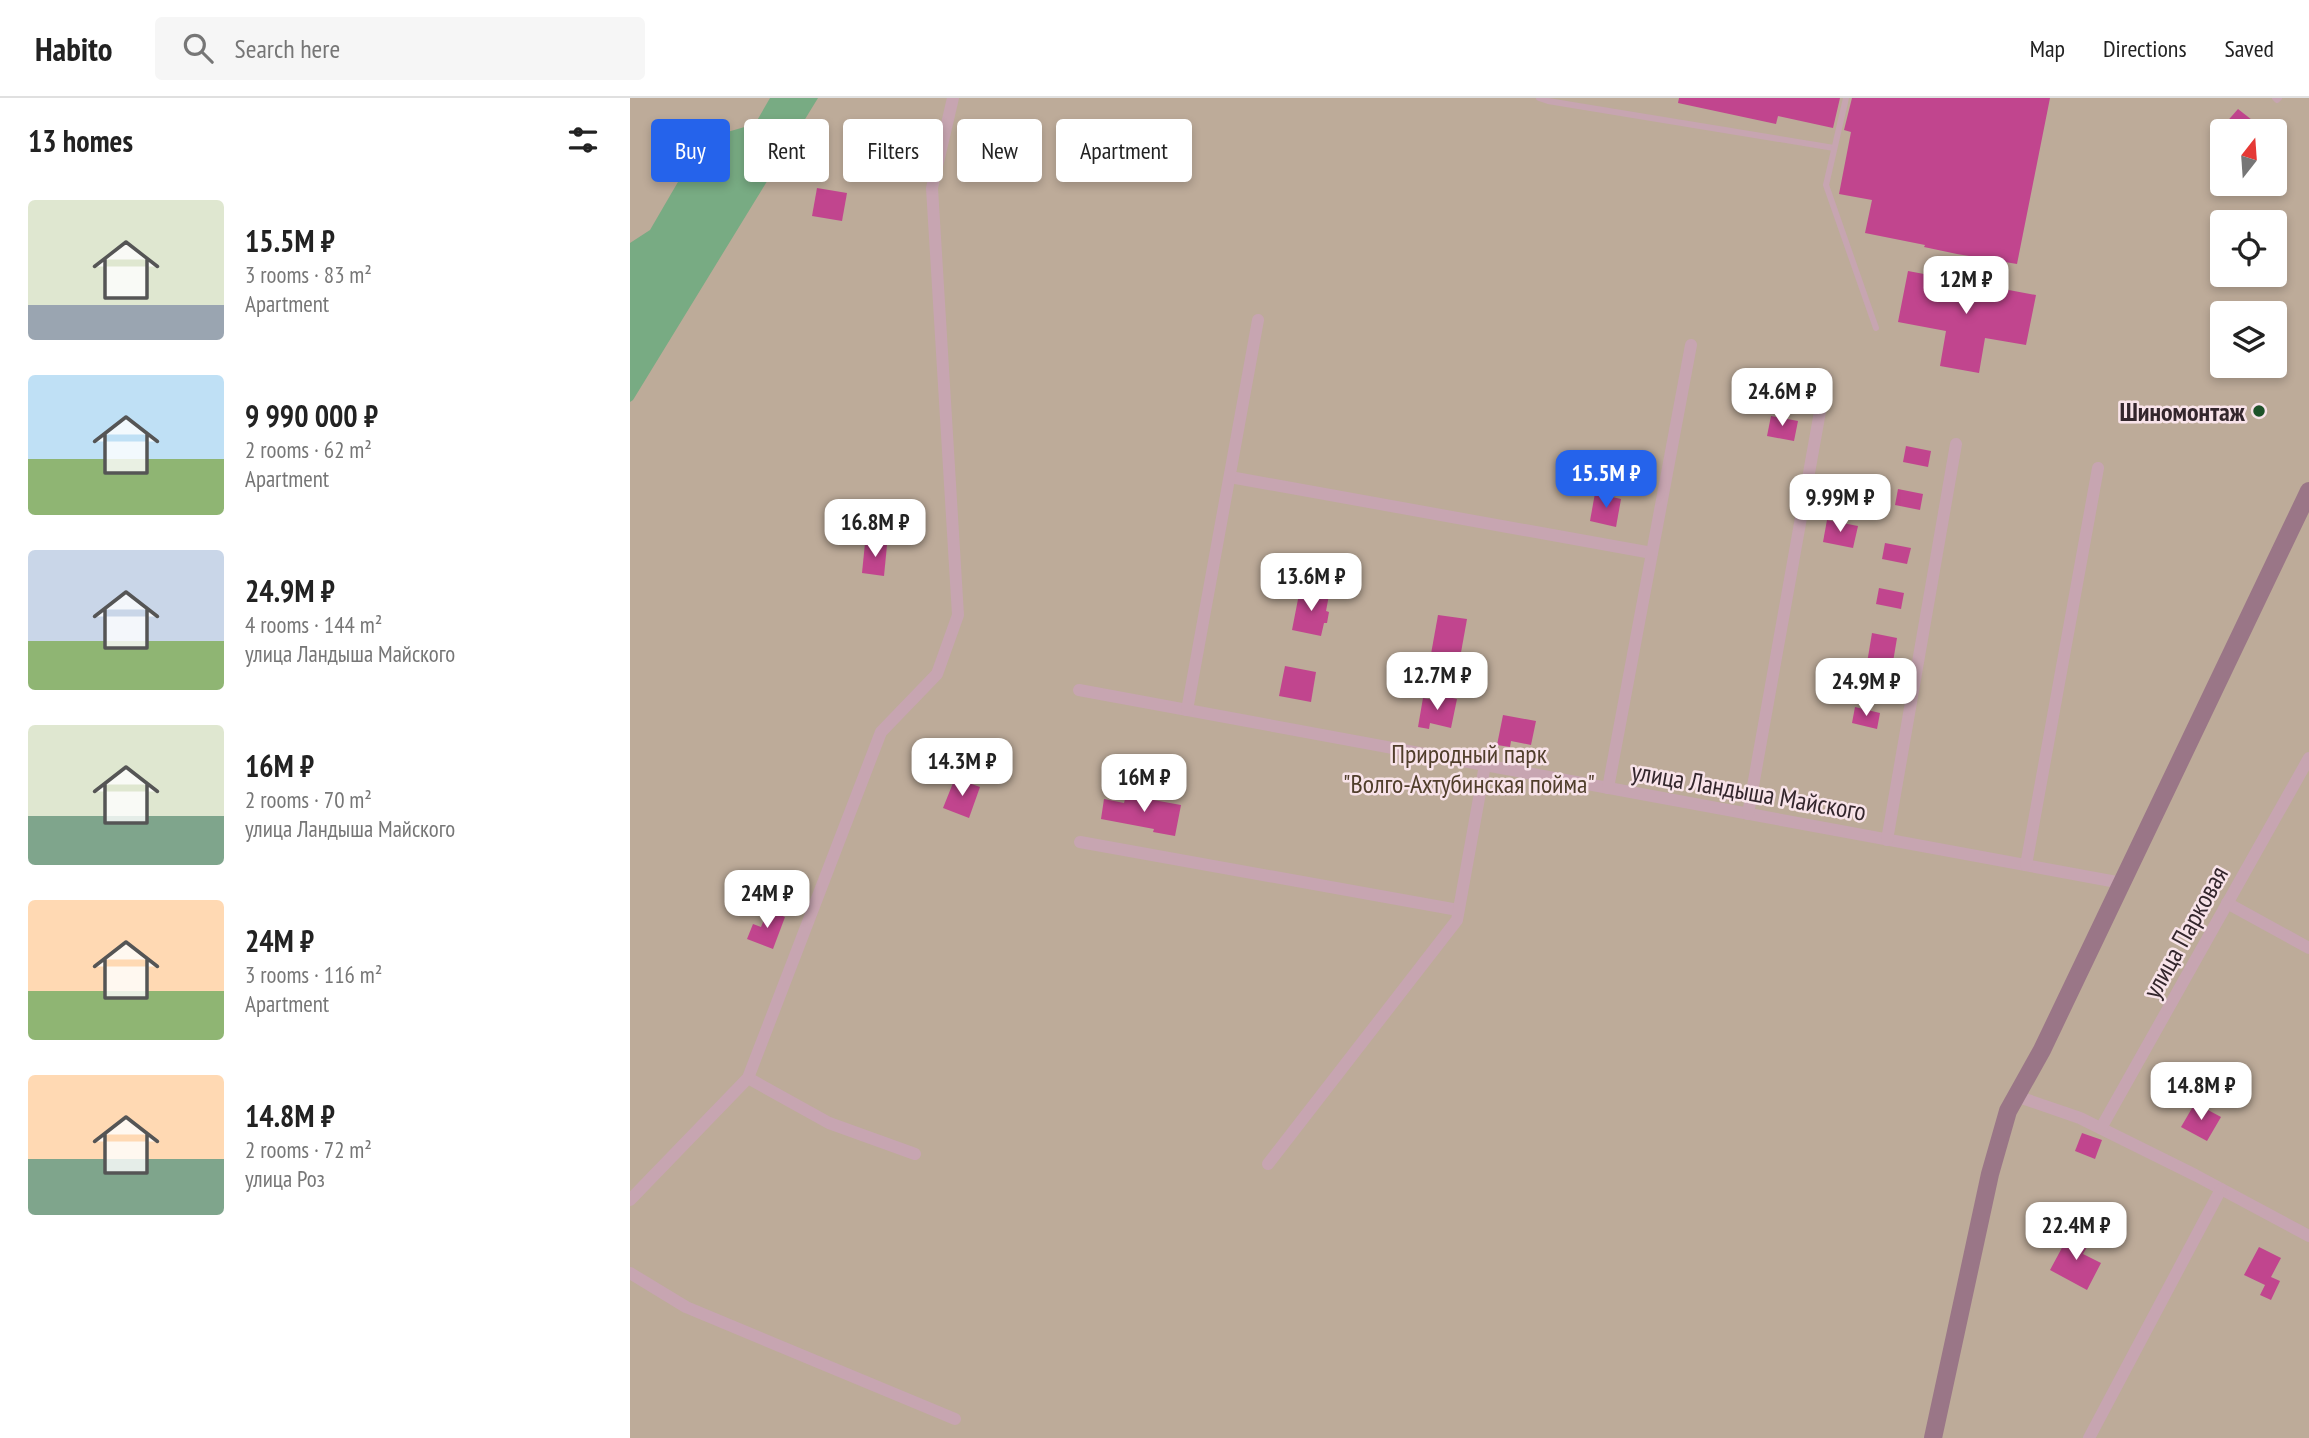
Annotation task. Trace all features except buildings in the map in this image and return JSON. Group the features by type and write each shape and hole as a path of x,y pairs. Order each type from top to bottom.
{"street":[{"path":"630,1200 748,1079 881,732 937,674 958,615 932,188 953,98"},
{"path":"1187,710 1258,320"},
{"path":"1608,788 1691,345"},
{"path":"1748,814 1826,378"},
{"path":"1887,840 1956,444"},
{"path":"2026,865 2098,468"},
{"path":"1230,477 1652,553"},
{"path":"1933,1438 1990,1174 2008,1111 2042,1050 2309,491"},
{"name":"улица Ландыша Майского","path":"1079,690 2122,883"},
{"name":"улица Парковая","path":"2101,1128 2309,758"},
{"path":"1268,1164 1457,920 1485,765"},
{"path":"1080,842 1458,909"},
{"path":"2227,903 2309,948"},
{"path":"748,1079 829,1124 915,1154"},
{"path":"2016,1096 2101,1128 2309,1236"},
{"path":"2088,1438 2221,1189"},
{"path":"630,1273 686,1307 955,1419"}],"lane":[{"path":"1539,98 1548,102 1834,148"},
{"path":"1846,98 1826,185 1876,328"}],"green space":[{"name":"Природный парк \"Волго-Ахтубинская пойма\"","path":"630,98 2309,98 2309,1438 630,1438"}],"shaded area":[{"path":"770,98 818,98 805,119 758,119"},
{"path":"744,127 744,182 767,182 630,402 630,243 650,230 678,182 730,182 730,131"}],"place":[{"name":"Шиномонтаж","path":"2259,411"}]}
